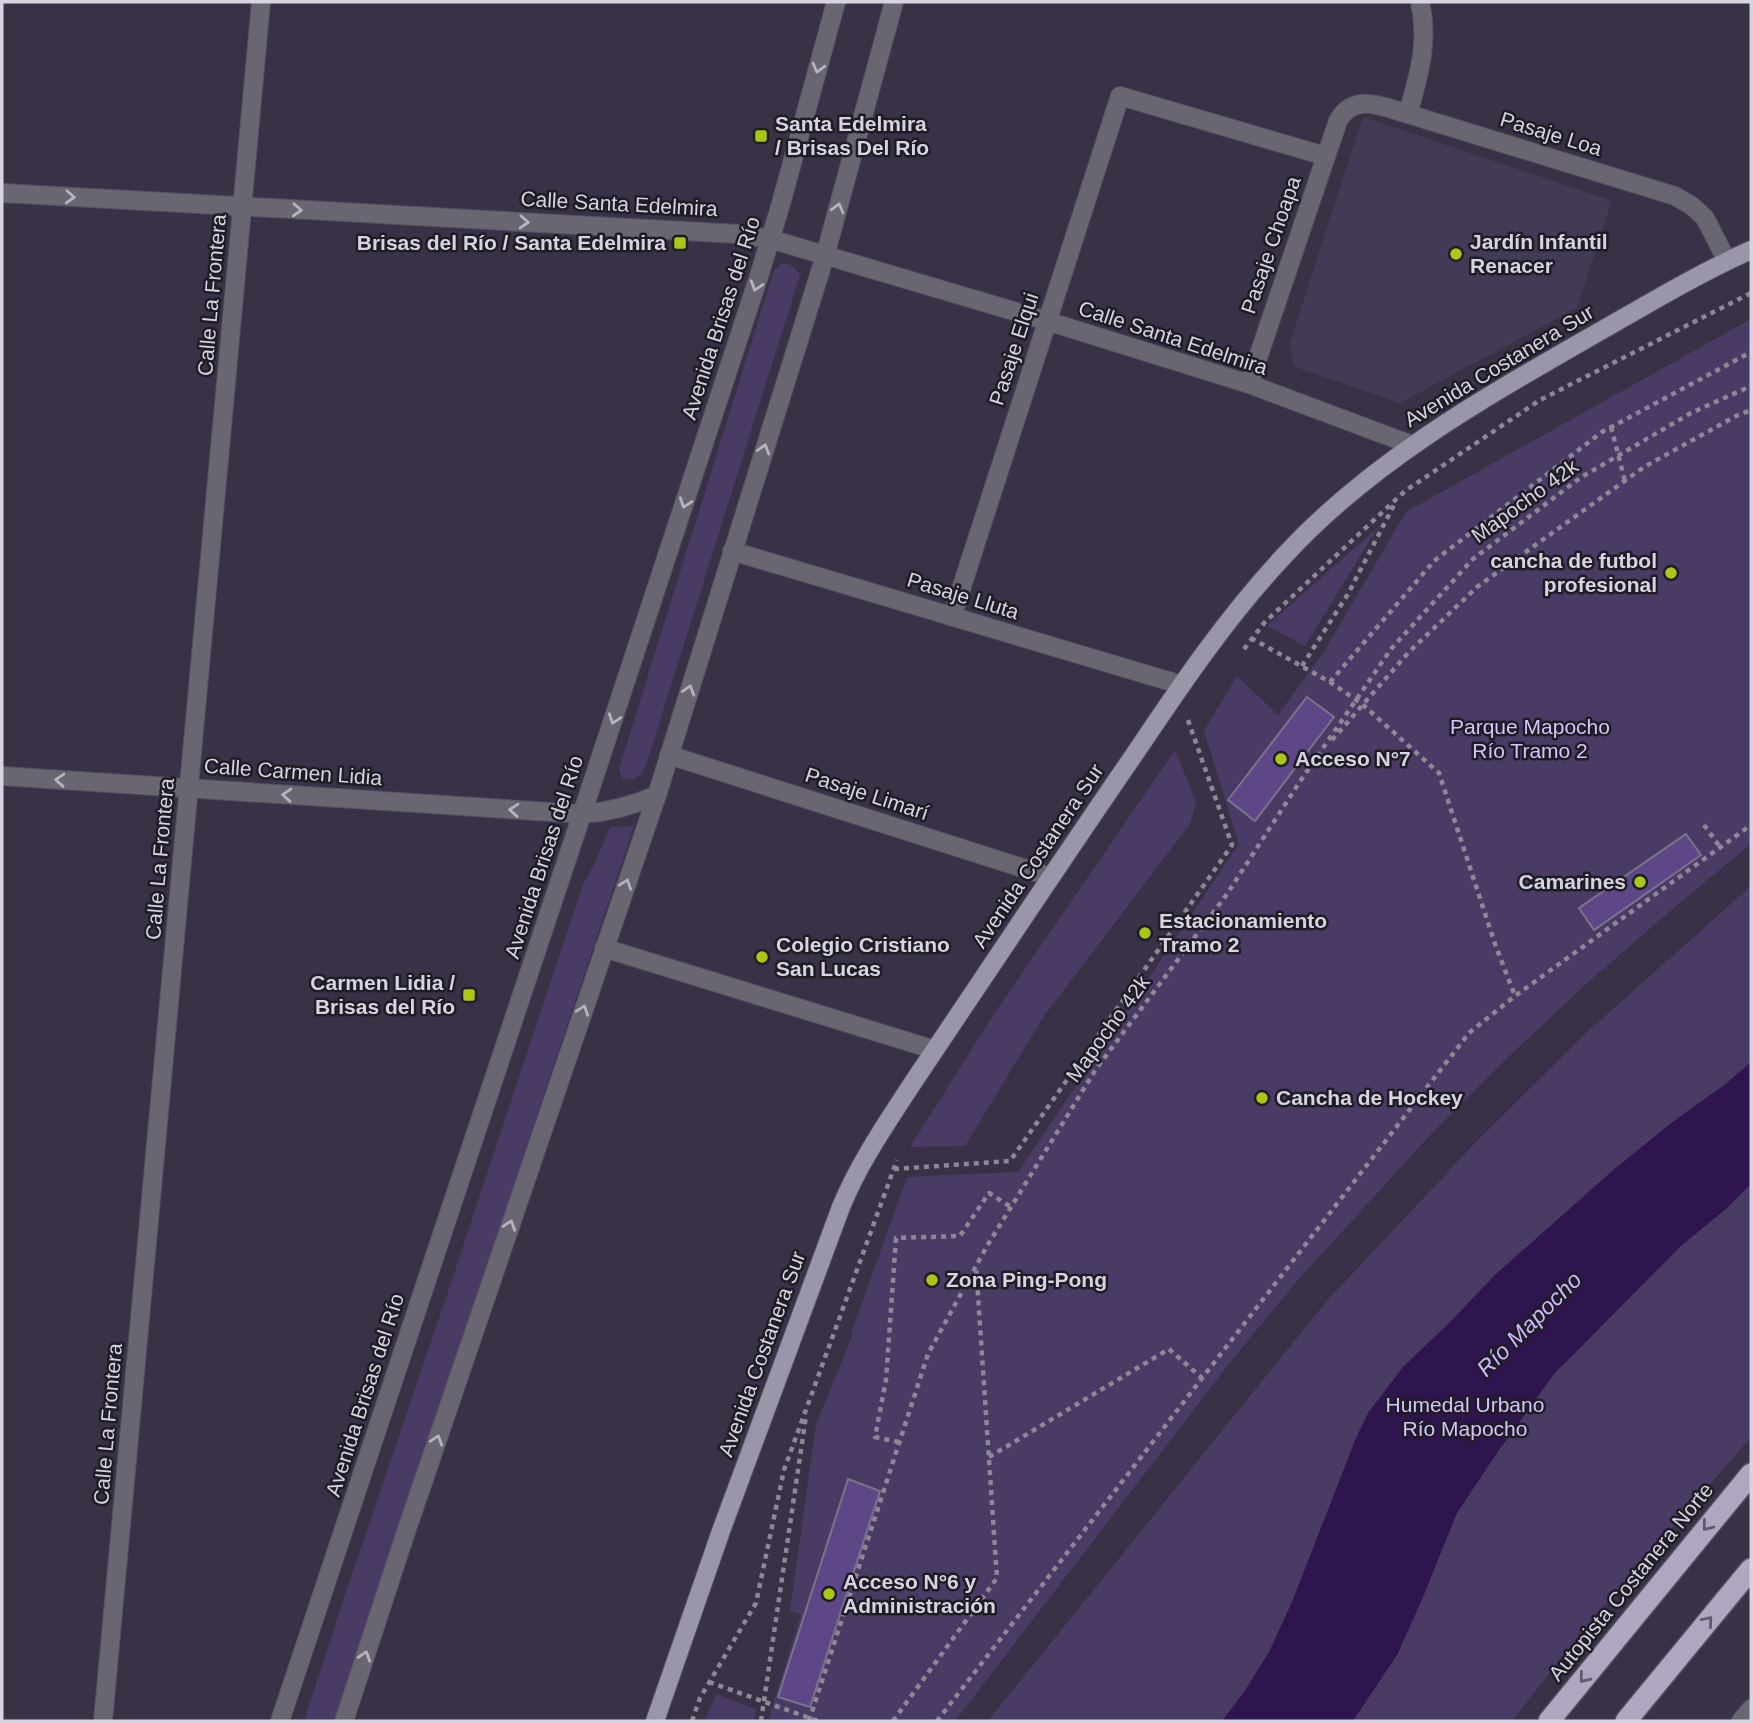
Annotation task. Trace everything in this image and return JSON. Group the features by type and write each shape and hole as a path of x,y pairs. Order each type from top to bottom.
{"highway":[{"name":"Autopista Costanera Norte","path":"1549,1721 1751,1474"},
{"path":"1626,1721 1751,1569"}],"main road":[{"name":"Avenida Costanera Sur","path":"655,1721 721,1531 848,1190 868,1152 935,1050 1226,624 1283,557 1314,526 1412,445 1498,389 1751,250"}],"street":[{"name":"Calle La Frontera","path":"103,1721 261,2"},
{"name":"Avenida Brisas del Río","path":"280,1721 770,239 836,2"},
{"path":"344,1721 657,795 825,256 894,2"},
{"path":"1408,114 1425,38 1420,2"},
{"name":"Pasaje Elqui","path":"952,617 1120,96 1325,156"},
{"name":"Pasaje Loa","path":"1338,121 1349,107 1367,103 1675,196 1705,218 1727,261"},
{"name":"Pasaje Choapa","path":"1249,384 1338,121"},
{"name":"Calle Santa Edelmira","path":"2,193 739,234 770,239 1249,384 1412,445"},
{"name":"Pasaje Lluta","path":"732,551 1182,685"},
{"name":"Pasaje Limarí","path":"669,755 1051,877"},
{"name":"Calle Carmen Lidia","path":"2,776 582,814 606,812 657,795"},
{"path":"604,948 935,1050"},
{"path":"1741,1721 1751,1709"}],"path":[{"path":"1236,659 1265,622 1405,491 1540,400 1751,293"},
{"path":"1330,682 1434,561 1602,432 1751,352"},
{"name":"Mapocho 42k","path":"809,1720 928,1354 976,1266 1096,1069 1227,894 1391,649 1473,559 1580,478 1691,413 1751,386"},
{"path":"1318,756 1408,653 1477,587 1644,467 1751,410"},
{"path":"1611,427 1625,481"},
{"path":"1302,666 1348,594 1398,498"},
{"path":"1226,624 1330,682 1363,704 1439,773 1495,944 1516,996"},
{"path":"893,1169 1010,1161 1231,845 1187,719 1183,724"},
{"path":"1703,825 1720,847"},
{"path":"937,1721 1469,1032 1751,825"},
{"path":"692,1721 699,1698 756,1603 784,1470 897,1159"},
{"path":"899,1442 875,1437 886,1380 896,1238 960,1236 989,1193 1011,1207"},
{"path":"893,1721 997,1578 976,1266"},
{"path":"989,1457 1169,1349 1202,1378"},
{"path":"761,1721 808,1405"},
{"path":"709,1682 818,1721"}],"shaded area":[{"name":"Jardín Infantil Renacer","path":"1363,117 1612,201 1577,308 1400,403 1295,367 1289,345"}],"green space":[{"path":"782,263 793,266 800,275 647,762 642,774 633,780 622,778 619,769 774,270"},
{"name":"Parque Mapocho Río Tramo 2","path":"1751,319 1751,844 1585,985 1504,1061 1432,1133 1296,1282 1232,1360 955,1721 768,1721 801,1614 790,1611 816,1424 852,1337 907,1177 1018,1172 1239,844 1204,731 1237,676 1278,715 1325,650 1406,512"},
{"path":"1378,527 1305,646 1267,626"},
{"path":"1175,750 1196,802 1190,824 1044,1016 965,1146 910,1147 994,1014"},
{"path":"634,826 334,1721 304,1721 584,882 610,827"},
{"name":"Humedal Urbano Río Mapocho","path":"1751,886 1751,1437 1577,1638 1512,1721 988,1721 1325,1303 1476,1142 1586,1033"},
{"path":"717,1694 756,1710 754,1721 704,1721"}],"water":[{"name":"Río Mapocho","path":"1751,1062 1751,1184 1726,1209 1682,1245 1554,1374 1457,1513 1397,1655 1353,1721 1222,1721 1269,1652 1292,1602 1356,1438 1368,1413 1403,1367 1496,1274 1612,1171"}],"building":[{"name":"Acceso N°7","path":"1307,697 1334,717 1255,821 1228,800"},
{"name":"Camarines","path":"1686,834 1701,855 1594,930 1579,908"},
{"name":"Acceso N°6 y Administración","path":"848,1479 880,1491 810,1707 778,1697"}],"place":[{"name":"Santa Edelmira / Brisas Del Río","path":"761,136"},
{"name":"Brisas del Río / Santa Edelmira","path":"680,243"},
{"name":"Jardín Infantil Renacer","path":"1456,254"},
{"name":"cancha de futbol profesional","path":"1671,573"},
{"name":"Acceso N°7","path":"1281,759"},
{"name":"Camarines","path":"1640,882"},
{"name":"Estacionamiento Tramo 2","path":"1145,933"},
{"name":"Colegio Cristiano San Lucas","path":"762,957"},
{"name":"Carmen Lidia / Brisas del Río","path":"469,995"},
{"name":"Cancha de Hockey","path":"1262,1098"},
{"name":"Zona Ping-Pong","path":"932,1280"},
{"name":"Acceso N°6 y Administración","path":"829,1594"}]}
